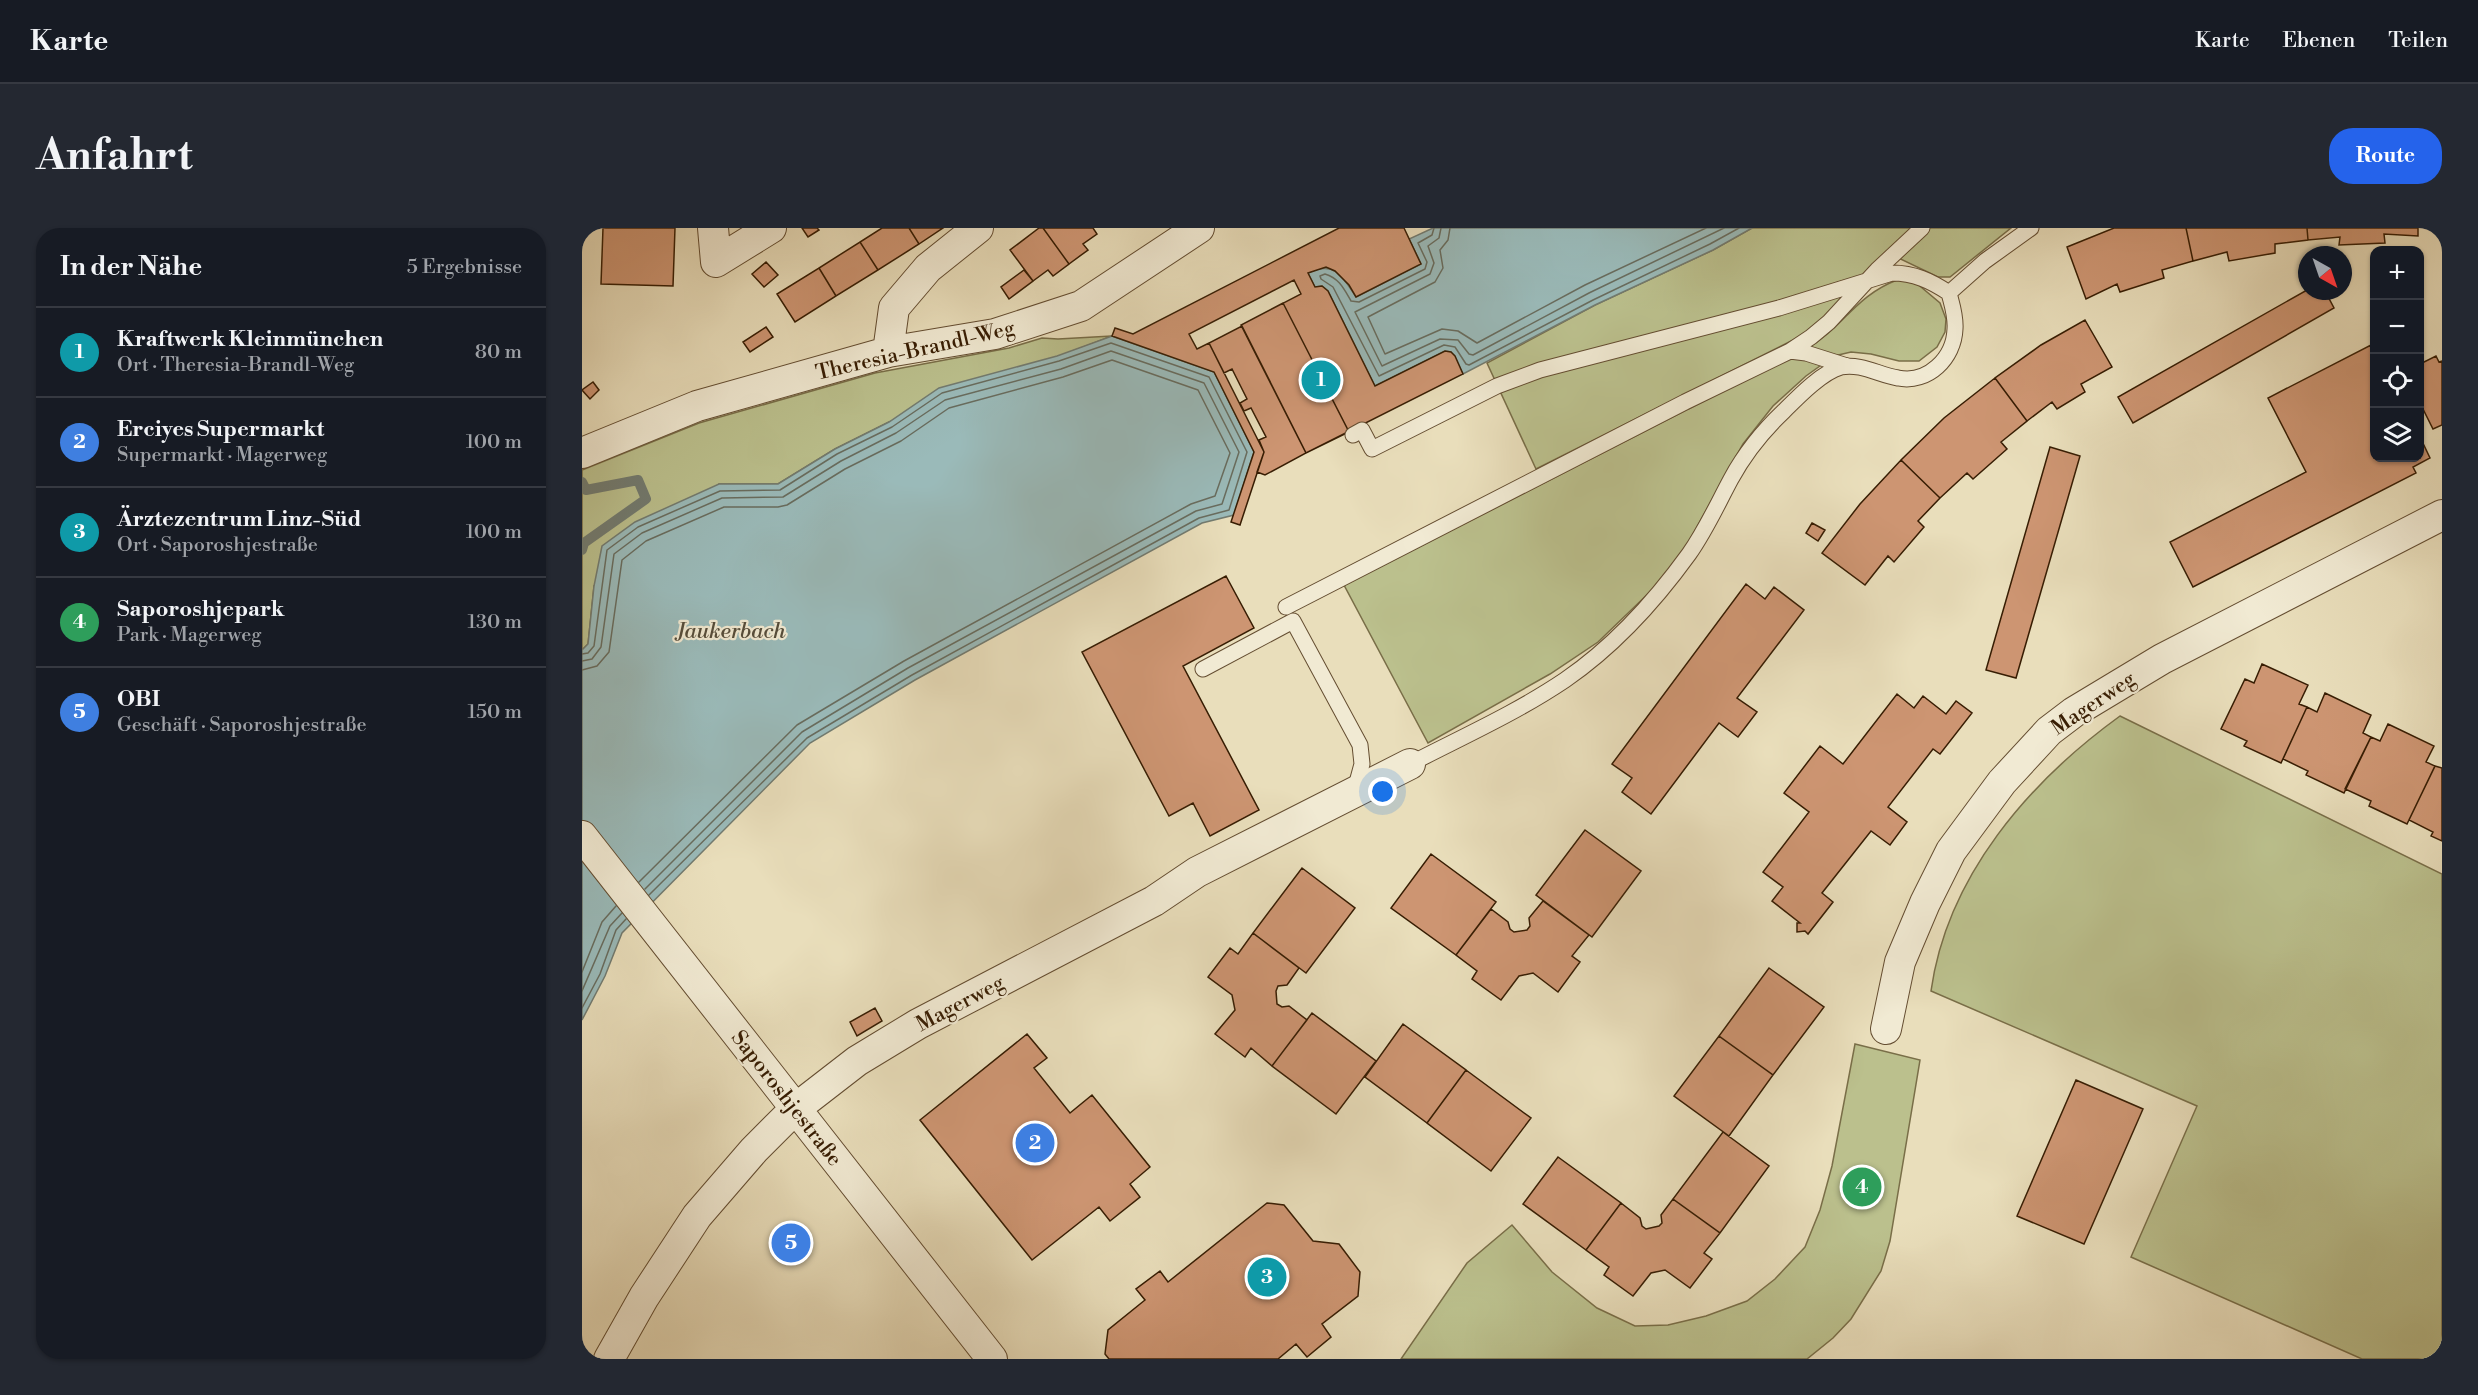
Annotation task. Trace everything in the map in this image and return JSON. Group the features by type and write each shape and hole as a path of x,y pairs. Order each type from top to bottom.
{"street":[{"path":"713,228 716,262 771,228"},
{"path":"888,352 894,308 928,268 978,228"},
{"name":"Theresia-Brandl-Weg","path":"587,451 697,406 888,352 995,334 1081,306 1199,228"},
{"name":"Magerweg","path":"1886,1029 1900,962 1925,903 1951,851 2002,782 2049,731 2074,712 2162,659 2442,515"},
{"name":"Magerweg","path":"609,1359 644,1297 697,1216 754,1150 795,1109 857,1061 918,1024 1154,901 1197,872 1410,764"},
{"name":"Saporoshjestraße","path":"582,836 992,1359"}],"lane":[{"path":"1286,607 1790,351 1820,330 1922,228"},
{"path":"1949,293 1985,261 2031,228"},
{"path":"1353,435 1362,430 1372,449 1497,386 1540,370 1779,308 1892,273 1905,273 1930,280 1949,293 1955,315 1953,345 1937,368 1924,376 1899,379 1855,366 1847,366 1838,368 1799,396 1771,423 1732,477 1714,515 1688,556 1646,607 1605,648 1565,680 1515,710 1410,764"},
{"path":"1790,351 1817,356 1847,366"},
{"path":"1203,669 1293,621 1359,745 1362,764 1355,790"}],"green space":[{"path":"1752,228 2011,228 1950,277 1938,277 1886,252 1832,310 1801,336 1536,469 1487,363 1595,305 1713,250"},
{"path":"1897,280 1915,282 1940,303 1946,319 1945,332 1937,347 1919,361 1899,361 1851,352 1834,356 1806,376 1773,406 1743,444 1683,552 1653,589 1598,642 1550,674 1428,743 1344,585 1806,349 1830,332 1870,295"},
{"path":"1112,336 889,422 835,449 778,484 719,484 594,586 588,644 582,650 582,470 699,423 875,373 1009,348 1042,338"},
{"path":"2120,716 2442,874 2442,1359 2362,1359 2131,1257 2197,1106 1931,991 1940,949 1954,909 1997,835 2054,771"},
{"path":"1855,1044 1920,1060 1890,1241 1881,1271 1851,1319 1833,1338 1807,1359 1401,1359 1467,1263 1512,1225 1552,1272 1597,1308 1635,1326 1668,1325 1706,1316 1747,1301 1775,1279 1805,1247 1820,1210 1832,1166"}],"water":[{"path":"1433,228 1752,228 1713,250 1595,305 1463,374 1451,352 1445,351 1375,386 1328,291 1322,286 1315,287 1308,273 1325,268 1332,270 1342,277 1356,297 1421,264 1409,239"},
{"name":"Jaukerbach","path":"1112,336 1214,372 1254,452 1234,515 1202,523 915,680 810,743 622,933 605,976 582,1020 582,650 588,644 594,586 602,546 635,522 719,484 778,484 835,449 889,422 939,388 1057,356"}],"building":[{"path":"603,228 675,228 673,286 601,284"},
{"path":"802,228 817,228 819,230 808,237"},
{"path":"882,228 909,228 919,244 878,270 860,242"},
{"path":"909,228 943,228 919,244"},
{"path":"1039,228 1043,228 1069,264 1053,276 1048,270 1033,281 1010,250"},
{"path":"1043,228 1093,228 1097,234 1083,244 1088,250 1069,264"},
{"path":"1339,228 1404,228 1421,264 1356,297 1349,285 1335,271 1326,267 1308,273 1315,287 1322,286 1328,291 1375,386 1445,351 1455,356 1463,374 1306,453 1241,325 1301,294 1294,280 1189,334 1197,349 1209,343 1264,452 1240,525 1231,522 1254,452 1214,372 1112,336 1115,328 1133,334"},
{"path":"2114,228 2186,228 2193,261 2162,270 2164,278 2120,292 2117,284 2086,299 2067,247"},
{"path":"2186,228 2307,228 2308,240 2275,244 2275,253 2229,261 2227,252 2193,261"},
{"path":"2307,228 2418,228 2418,236 2384,234 2385,243 2339,245 2340,237 2308,240"},
{"path":"860,242 878,270 836,296 819,268"},
{"path":"766,262 778,275 764,287 752,274"},
{"path":"819,268 836,296 795,322 777,294"},
{"path":"1024,270 1033,281 1009,299 1001,287"},
{"path":"2298,295 2298,300 2330,300 2334,308 2133,423 2118,397"},
{"path":"1283,303 1349,432 1306,453 1241,325"},
{"path":"2085,320 2112,367 2081,384 2085,392 2057,409 2052,402 2027,421 1995,378 2041,345"},
{"path":"1242,326 1306,453 1265,475 1257,472 1264,452 1259,440 1266,437 1251,408 1244,411 1240,403 1247,399 1232,369 1224,373 1209,343"},
{"path":"766,327 773,337 750,352 743,342"},
{"path":"2370,346 2370,462 2422,462 2413,467 2416,473 2193,587 2170,542 2306,472 2268,398"},
{"path":"2436,356 2439,362 2442,361 2442,425 2433,429 2424,411 2424,362"},
{"path":"1995,378 2027,421 2001,442 2007,449 1973,479 1967,473 1940,498 1901,460 1944,418"},
{"path":"593,382 599,390 590,399 582,390"},
{"path":"2424,445 2430,458 2424,461"},
{"path":"2050,447 2080,456 2016,678 1986,670"},
{"path":"1901,460 1940,498 1918,521 1924,527 1894,562 1888,556 1865,585 1822,553 1860,504"},
{"path":"1812,523 1825,530 1818,541 1806,533"},
{"path":"1226,576 1254,628 1183,666 1259,810 1210,836 1193,803 1169,816 1082,652"},
{"path":"1746,584 1765,599 1774,587 1804,610 1737,698 1757,712 1738,737 1719,723 1651,814 1622,792 1632,778 1612,764"},
{"path":"2262,664 2308,685 2299,704 2307,707 2281,763 2244,746 2247,741 2221,729 2245,679 2254,683"},
{"path":"2325,693 2371,715 2363,733 2371,737 2344,793 2306,775 2308,771 2283,759 2307,707 2317,712"},
{"path":"1897,694 1914,708 1923,696 1946,714 1956,701 1972,713 1940,754 1933,749 1888,807 1907,822 1890,845 1871,831 1822,893 1833,902 1808,934 1805,931 1797,932 1797,923 1800,923 1772,901 1783,887 1763,872 1809,812 1784,793 1820,746 1843,764"},
{"path":"2388,724 2434,746 2426,762 2435,766 2407,824 2369,806 2371,801 2345,789 2371,737 2380,741"},
{"path":"2435,766 2442,768 2442,841 2431,836 2433,832 2409,820"},
{"path":"1585,830 1641,871 1592,937 1536,895"},
{"path":"1431,854 1496,902 1456,955 1391,908"},
{"path":"1302,868 1355,908 1306,973 1253,933"},
{"path":"1543,901 1589,935 1572,956 1580,962 1558,992 1533,973 1519,976 1501,1000 1472,979 1477,971 1456,955 1491,909 1508,922 1510,929 1514,932 1527,930 1530,926 1529,918"},
{"path":"1253,933 1299,968 1287,985 1278,986 1277,1004 1282,1007 1289,1006 1307,1020 1272,1066 1251,1048 1245,1057 1215,1034 1235,1010 1232,995 1208,977 1230,948 1238,954"},
{"path":"1769,968 1824,1007 1773,1075 1719,1036"},
{"path":"875,1008 882,1021 857,1036 850,1022"},
{"path":"1312,1013 1376,1061 1336,1114 1272,1066"},
{"path":"1403,1024 1466,1070 1427,1123 1365,1077"},
{"path":"1027,1034 1047,1058 1034,1068 1070,1113 1092,1095 1150,1167 1130,1184 1140,1197 1110,1221 1099,1207 1032,1260 920,1120"},
{"path":"1719,1036 1773,1075 1729,1136 1674,1096"},
{"path":"1466,1070 1531,1118 1491,1171 1427,1123"},
{"path":"2076,1080 2143,1109 2084,1244 2017,1216"},
{"path":"1723,1132 1769,1166 1720,1233 1673,1199"},
{"path":"1558,1157 1621,1203 1586,1250 1523,1204"},
{"path":"1673,1199 1720,1233 1704,1253 1712,1259 1690,1288 1665,1270 1651,1273 1633,1296 1604,1275 1609,1267 1586,1250 1621,1203 1640,1218 1642,1226 1646,1229 1662,1223 1661,1215"},
{"path":"1267,1203 1284,1205 1313,1241 1339,1244 1360,1272 1358,1296 1322,1324 1331,1337 1307,1357 1296,1344 1278,1359 1109,1359 1105,1354 1108,1330 1145,1300 1136,1289 1160,1271 1168,1282"}],"waterway":[{"path":"582,482 586,490 638,480 646,499 584,543 582,550"}],"place":[{"name":"Kraftwerk Kleinmünchen","path":"1321,380"},
{"name":"Erciyes Supermarkt","path":"1035,1143"},
{"name":"Saporoshjepark","path":"1862,1187"},
{"name":"OBI","path":"791,1243"},
{"name":"Ärztezentrum Linz-Süd","path":"1267,1277"}]}
